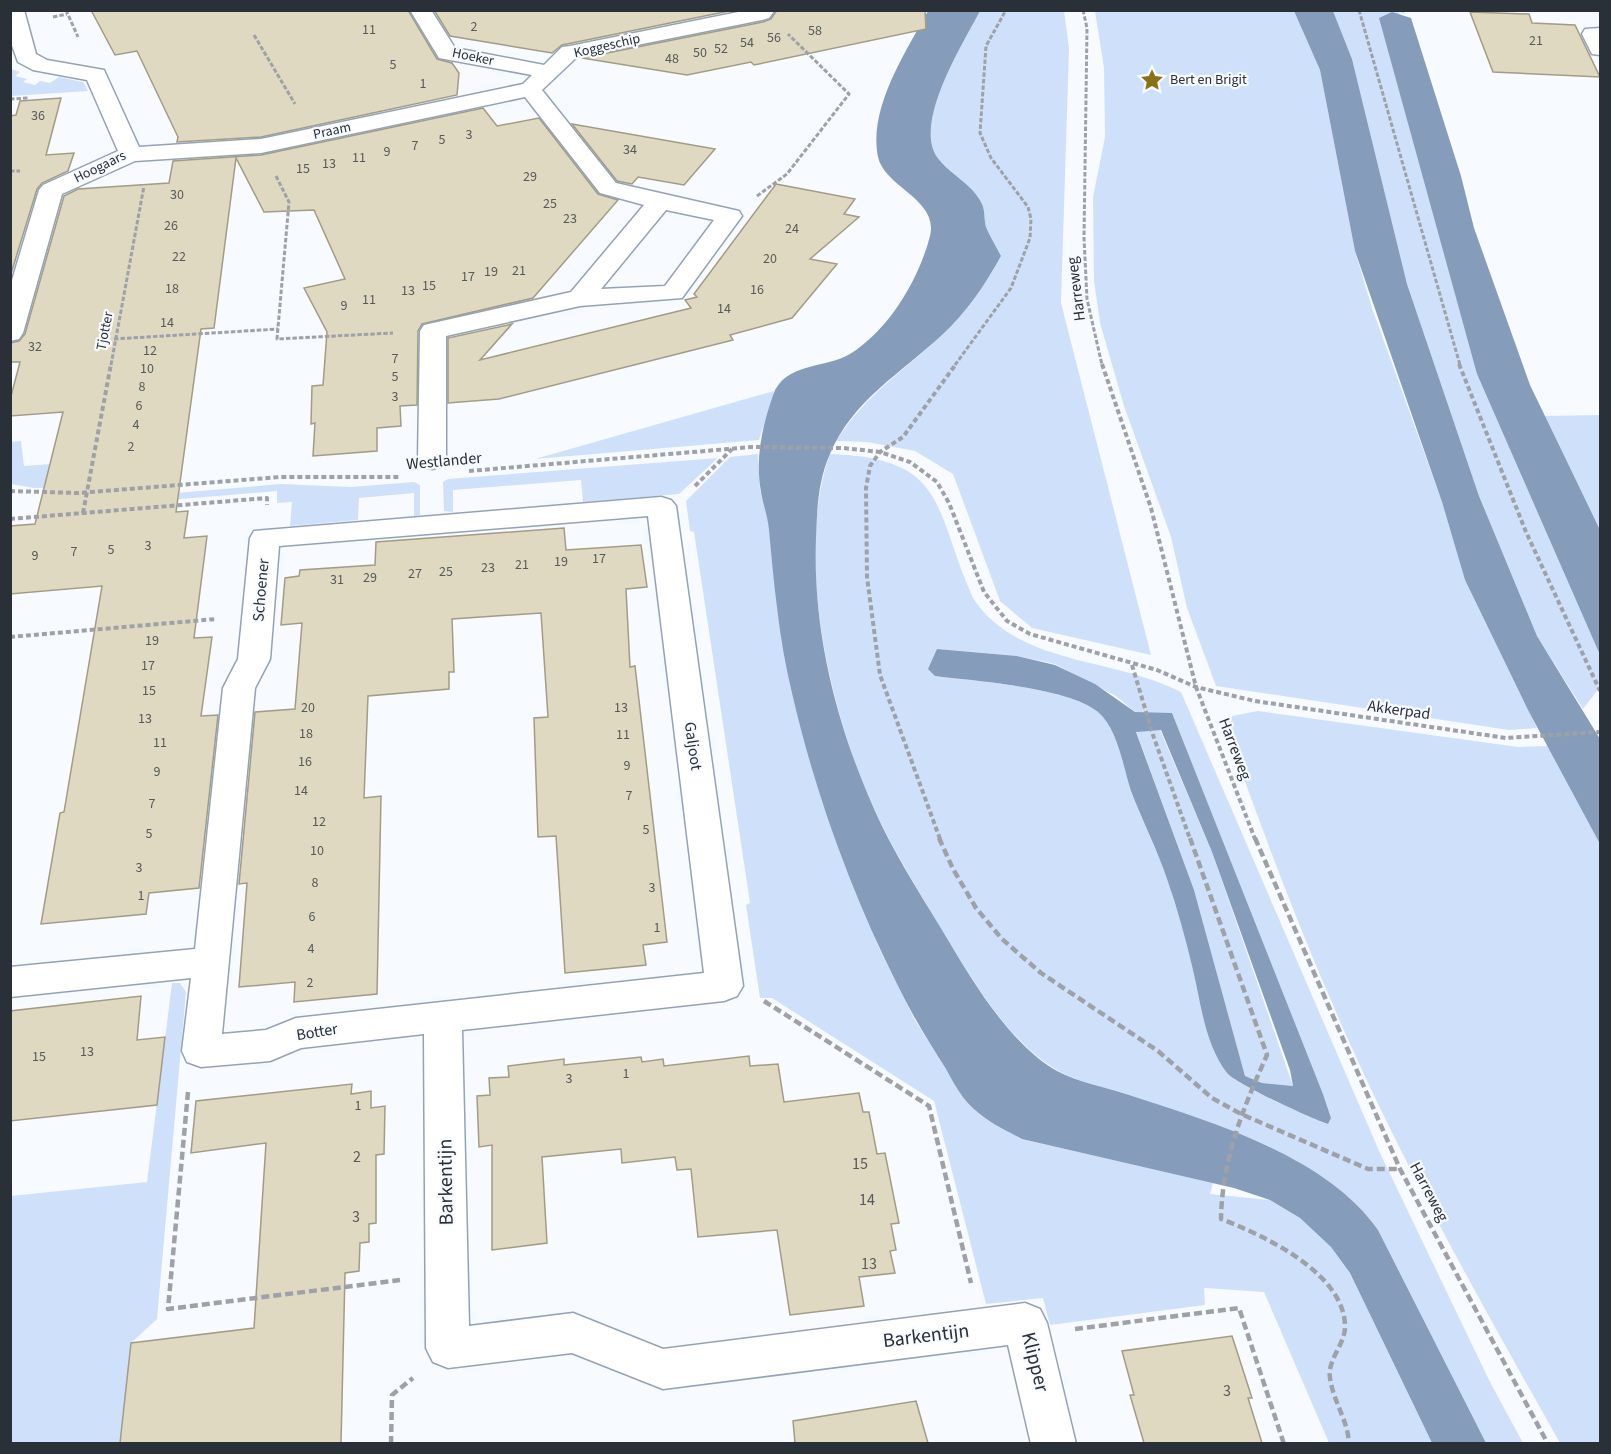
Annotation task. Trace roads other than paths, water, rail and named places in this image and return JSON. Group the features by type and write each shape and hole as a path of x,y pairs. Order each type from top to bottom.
{"street":[{"name":"Hoogaars","path":"12,324 51,190 141,154 96,75 41,65 18,58 13,10"},
{"name":"Hoeker","path":"420,10 447,53 539,81"},
{"name":"Koggeschip","path":"539,81 570,52 762,14 765,11"},
{"path":"1600,34 1593,34 1600,49"},
{"name":"Praam","path":"141,154 261,146 539,81"},
{"path":"432,460 433,331 580,298 673,293 730,216 660,202 608,188 539,81"},
{"path":"580,298 660,202"},
{"name":"Schoener","path":"212,962 239,688 254,659 265,537 661,506"},
{"name":"Galjoot","path":"661,506 724,986"},
{"path":"10,982 212,962"},
{"name":"Botter","path":"212,962 201,1052 270,1045 296,1033 724,986"},
{"name":"Barkentijn","path":"443,1017 448,1348 573,1333 663,1369 982,1329"},
{"name":"Klipper","path":"982,1329 1025,1323 1054,1443"}],"place":[{"name":"Bert en Brigit","path":"1152,80"}]}
